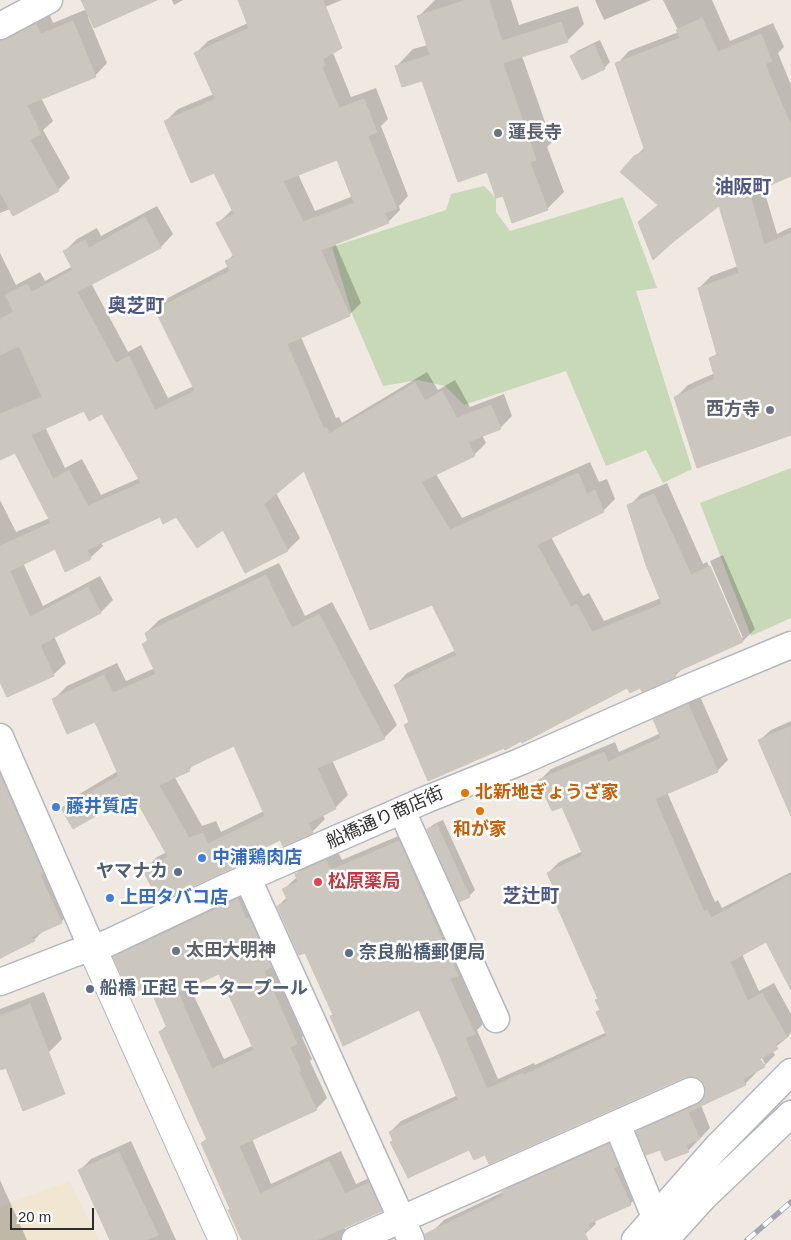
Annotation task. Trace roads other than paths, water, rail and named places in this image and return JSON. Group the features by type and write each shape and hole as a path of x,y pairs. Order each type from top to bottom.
{"street":[{"path":"0,26 49,0"},
{"name":"船橋通り商店街","path":"0,982 108,942 220,890 791,645"},
{"path":"0,737 223,1240"},
{"path":"402,811 496,1019"},
{"path":"248,879 407,1230"},
{"path":"660,1229 716,1148 791,1072"},
{"path":"355,1240 407,1230 617,1124 691,1091"},
{"path":"634,1240 660,1229 704,1197 791,1114"},
{"path":"617,1124 660,1229"}],"railway":[{"path":"747,1240 791,1202"}],"place":[{"name":"蓮長寺","path":"498,133"},
{"name":"西方寺","path":"770,410"},
{"name":"北新地ぎょうざ家","path":"465,793"},
{"name":"藤井質店","path":"56,807"},
{"name":"和が家","path":"480,811"},
{"name":"中浦鶏肉店","path":"202,858"},
{"name":"ヤマナカ","path":"178,872"},
{"name":"松原薬局","path":"318,882"},
{"name":"上田タバコ店","path":"110,898"},
{"name":"太田大明神","path":"176,951"},
{"name":"奈良船橋郵便局","path":"349,953"},
{"name":"船橋 正起 モータープール","path":"90,989"}],"district":[{"name":"油阪町","path":"743,188"},
{"name":"奥芝町","path":"136,307"},
{"name":"芝辻町","path":"531,897"}]}
